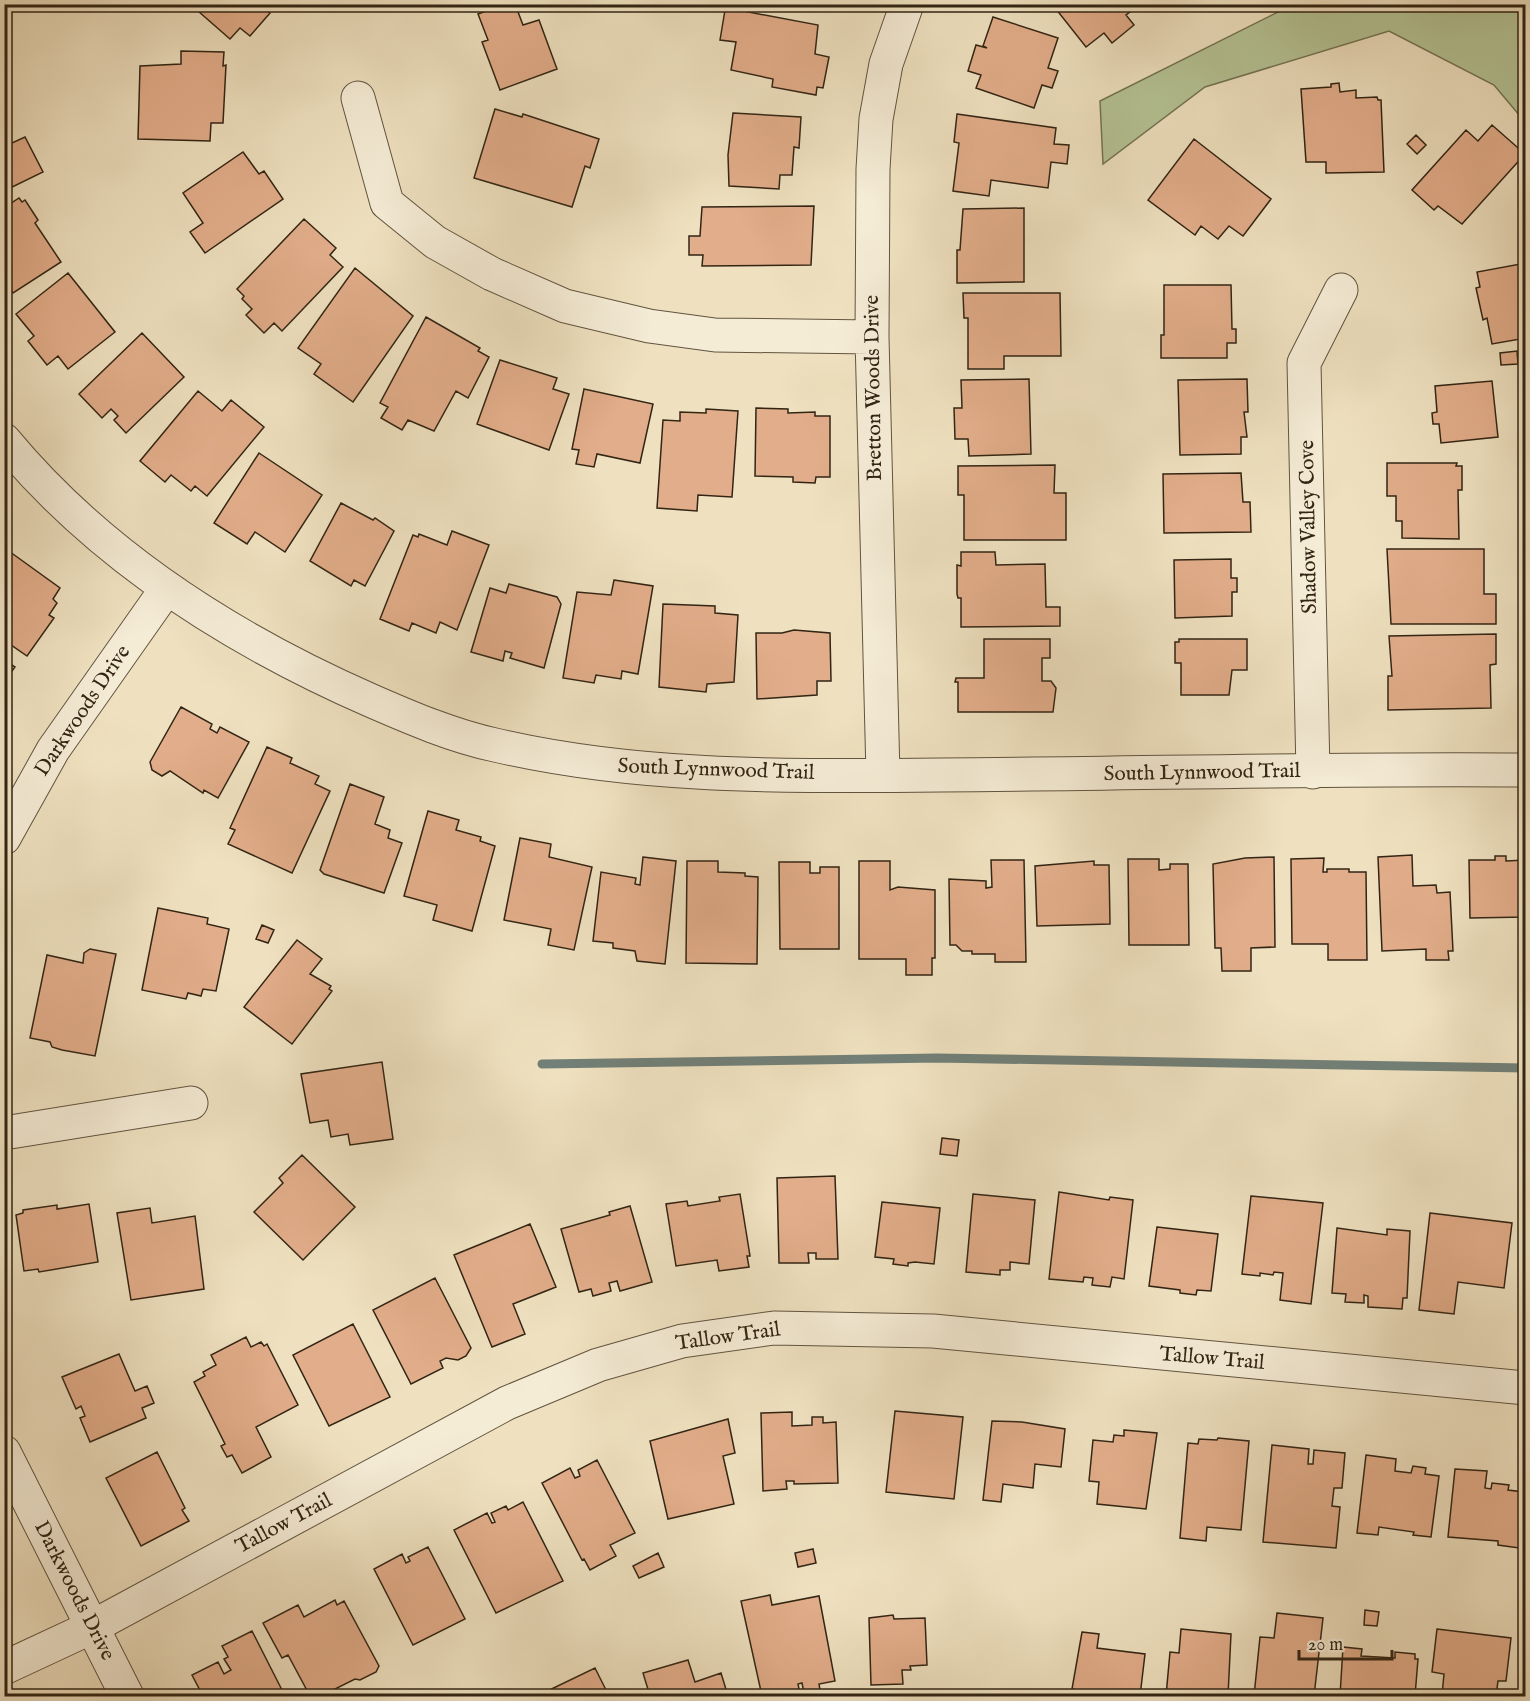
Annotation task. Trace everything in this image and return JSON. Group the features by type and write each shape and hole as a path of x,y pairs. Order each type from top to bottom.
{"street":[{"name":"Bretton Woods Drive","path":"883,775 872,337 876,118 886,64 907,4"},
{"path":"358,98 387,203 435,242 492,274 565,306 649,326 715,335 872,337"},
{"name":"Shadow Valley Cove","path":"1313,772 1304,363 1341,290"},
{"name":"South Lynnwood Trail","path":"4,440 89,525 167,588 244,639 323,680 400,713 490,744 586,764 681,773 883,775 1526,770"},
{"name":"Darkwoods Drive","path":"4,838 53,750 167,588"},
{"path":"4,1133 191,1103"},
{"name":"Tallow Trail","path":"4,1668 92,1627 507,1403 598,1365 682,1341 774,1328 933,1331 1526,1388"},
{"name":"Darkwoods Drive","path":"4,1452 127,1696"}],"green space":[{"path":"1294,4 1525,5 1525,122 1494,85 1389,31 1205,87 1103,164 1100,101"}],"building":[{"path":"190,4 269,4 265,9 270,13 250,36 240,28 230,39"},
{"path":"505,4 515,4 523,25 539,20 557,69 500,90 482,42 488,40 478,14"},
{"path":"726,4 744,6 743,11 818,25 815,54 829,57 823,88 817,87 816,95 772,87 773,79 731,70 736,42 720,40"},
{"path":"1052,4 1130,4 1134,9 1126,15 1134,25 1112,43 1104,33 1086,47"},
{"path":"993,17 1058,38 1048,68 1058,71 1052,88 1042,85 1034,108 976,88 981,75 968,71 976,45 987,48 983,46"},
{"path":"181,51 224,52 223,66 226,65 223,123 211,123 210,141 138,139 140,66 181,64"},
{"path":"1339,83 1340,92 1356,90 1356,98 1377,97 1381,100 1384,172 1326,173 1326,162 1306,162 1301,89 1331,87 1331,84"},
{"path":"495,109 522,117 523,114 599,139 590,168 585,166 572,207 474,178"},
{"path":"733,113 801,117 799,148 794,147 792,175 780,175 779,189 729,186 728,155"},
{"path":"957,114 1056,128 1054,144 1069,145 1067,164 1051,162 1048,188 991,180 989,196 953,191 959,143 954,142"},
{"path":"1492,125 1525,154 1462,224 1438,206 1434,210 1412,190 1466,130 1478,141"},
{"path":"4,128 12,143 25,137 43,172 4,191"},
{"path":"1416,135 1426,145 1417,154 1407,144"},
{"path":"1194,139 1271,199 1243,236 1229,226 1218,239 1201,226 1195,235 1148,200"},
{"path":"243,152 259,174 264,171 283,199 205,253 190,232 203,223 183,193"},
{"path":"19,198 22,202 25,200 38,220 35,223 61,262 13,293 10,289 4,292 4,208"},
{"path":"814,206 811,265 702,266 703,255 689,255 689,236 700,236 702,207"},
{"path":"1024,208 1024,282 957,283 957,250 960,250 963,209"},
{"path":"304,219 336,248 330,255 343,267 282,331 274,323 264,333 246,315 252,309 242,299 244,296 237,289"},
{"path":"1526,263 1526,338 1492,344 1487,318 1483,320 1476,288 1480,287 1477,272"},
{"path":"355,268 413,316 353,402 314,374 321,364 298,348"},
{"path":"68,273 115,332 68,369 58,356 47,365 28,341 34,336 16,314"},
{"path":"1164,285 1231,285 1232,329 1236,329 1236,343 1227,343 1227,358 1161,358 1161,335 1164,335"},
{"path":"963,293 1060,293 1061,356 1004,356 1004,369 968,369 968,318 964,318"},
{"path":"426,317 480,348 478,351 489,357 468,398 456,391 434,431 408,420 402,430 381,418 388,407 380,403"},
{"path":"142,333 184,377 126,433 114,420 118,416 111,409 102,418 79,394"},
{"path":"1517,351 1518,364 1501,365 1500,353"},
{"path":"500,360 557,378 553,389 569,394 549,450 477,424"},
{"path":"1029,379 1031,454 969,456 968,439 955,439 954,408 962,408 961,380"},
{"path":"1247,379 1248,412 1244,412 1247,437 1241,437 1241,454 1180,455 1178,380"},
{"path":"1492,381 1498,437 1441,443 1439,424 1433,424 1432,413 1437,412 1435,386"},
{"path":"584,389 653,404 640,463 597,454 594,467 576,464 579,450 572,449"},
{"path":"198,391 222,411 231,400 264,427 207,496 195,486 191,491 171,475 165,482 140,461"},
{"path":"756,408 788,409 788,413 815,412 815,416 830,416 830,477 816,477 815,483 793,482 793,477 755,476"},
{"path":"706,409 738,411 732,497 698,495 697,511 657,508 663,420 680,421 680,412 706,413"},
{"path":"259,453 322,495 285,552 255,532 247,544 214,523"},
{"path":"1387,463 1457,463 1456,466 1462,466 1462,490 1458,490 1459,539 1402,538 1402,521 1396,521 1396,496 1387,496"},
{"path":"1055,465 1054,493 1066,493 1066,540 964,540 964,495 958,495 958,466"},
{"path":"1241,473 1243,502 1250,502 1251,532 1164,533 1163,474"},
{"path":"341,503 373,520 375,518 394,531 365,586 354,580 351,586 310,561"},
{"path":"452,531 489,545 457,630 440,622 436,633 412,623 409,631 380,619 413,535 418,537 419,534 447,545"},
{"path":"6,549 60,588 53,599 57,603 49,615 54,618 27,656 4,640"},
{"path":"1387,549 1484,549 1484,594 1496,594 1496,624 1391,624"},
{"path":"961,552 995,552 996,565 1045,564 1046,607 1060,607 1060,626 961,627 961,598 958,598 957,594 957,565 961,566"},
{"path":"1231,559 1231,578 1237,578 1237,592 1232,592 1232,616 1175,618 1174,560"},
{"path":"614,580 653,586 638,674 622,671 621,679 596,675 594,683 563,678 577,592 611,595"},
{"path":"509,584 557,597 561,604 544,668 510,658 512,653 505,651 503,661 471,652 490,588 506,593"},
{"path":"663,604 715,606 715,613 738,615 734,682 707,684 706,692 659,687"},
{"path":"794,630 830,633 831,681 817,681 817,695 757,699 756,633 782,633"},
{"path":"1496,634 1496,664 1490,665 1491,708 1388,710 1388,676 1392,676 1389,636"},
{"path":"984,639 1050,639 1050,658 1042,658 1042,681 1051,681 1056,688 1053,712 958,712 956,678 984,678"},
{"path":"1179,639 1247,639 1247,670 1232,670 1229,695 1181,695 1181,663 1175,663 1175,642 1179,642"},
{"path":"4,660 15,667 4,682"},
{"path":"181,707 212,724 210,729 217,733 220,727 249,742 218,798 204,790 203,793 170,771 162,776 152,770 150,762"},
{"path":"267,747 292,758 290,763 319,776 315,784 330,791 292,873 228,844 235,830 230,828"},
{"path":"350,784 384,797 375,824 390,830 388,838 402,843 384,893 324,874 320,870"},
{"path":"428,811 459,820 456,830 481,837 480,841 495,846 472,931 433,920 437,905 404,896"},
{"path":"520,838 551,844 549,857 592,867 574,950 548,945 551,929 504,920"},
{"path":"1412,855 1413,886 1436,885 1437,893 1450,892 1453,951 1448,951 1449,960 1426,960 1426,949 1382,951 1378,857"},
{"path":"1495,856 1506,856 1506,861 1526,860 1526,917 1470,918 1469,860 1495,860"},
{"path":"643,857 676,861 665,964 637,961 635,951 613,948 613,943 593,941 601,872 636,878 635,884 640,885"},
{"path":"1274,857 1275,947 1251,948 1251,971 1222,971 1221,948 1215,948 1213,864 1245,858"},
{"path":"1324,858 1323,872 1327,872 1327,869 1349,869 1349,872 1366,872 1367,960 1328,960 1328,944 1292,944 1291,859"},
{"path":"1128,859 1159,859 1159,870 1170,869 1170,864 1188,864 1189,945 1129,945"},
{"path":"991,860 1024,860 1026,962 995,962 995,954 972,954 972,951 962,951 956,945 950,945 949,879 986,881 986,888 992,887"},
{"path":"687,861 718,861 718,872 745,873 745,876 758,877 757,964 686,963"},
{"path":"859,861 890,861 890,890 898,887 935,890 935,958 932,958 932,975 906,975 906,959 859,959"},
{"path":"1094,861 1094,865 1109,865 1110,924 1037,926 1035,866"},
{"path":"779,862 810,862 810,873 820,873 820,867 839,867 839,949 780,949"},
{"path":"158,908 208,918 207,924 229,929 216,991 203,989 201,996 188,993 186,999 142,990"},
{"path":"262,925 274,930 268,943 256,939"},
{"path":"297,940 322,959 310,974 331,986 329,989 332,991 292,1044 244,1007"},
{"path":"90,949 116,954 95,1056 62,1050 52,1047 50,1042 30,1038 47,955 83,963 84,953"},
{"path":"382,1062 393,1139 350,1145 348,1134 331,1137 328,1120 310,1123 301,1074"},
{"path":"942,1138 959,1140 957,1156 940,1154"},
{"path":"302,1155 355,1207 303,1260 254,1212 283,1183 279,1178"},
{"path":"835,1176 838,1259 816,1259 816,1253 808,1253 809,1263 779,1263 777,1178"},
{"path":"1059,1192 1109,1200 1110,1197 1133,1200 1124,1279 1112,1277 1110,1287 1092,1285 1093,1278 1084,1277 1083,1282 1049,1279"},
{"path":"740,1194 750,1256 747,1256 749,1267 719,1271 717,1260 676,1266 666,1204 687,1201 688,1206 720,1201 719,1197"},
{"path":"973,1194 1035,1200 1029,1264 1010,1262 1010,1270 1000,1270 1000,1275 966,1272"},
{"path":"1251,1196 1323,1203 1311,1304 1280,1300 1283,1273 1274,1272 1273,1275 1260,1273 1260,1276 1242,1274"},
{"path":"882,1202 940,1208 934,1264 915,1262 908,1263 908,1266 893,1264 894,1259 875,1257"},
{"path":"89,1204 98,1262 39,1272 38,1269 24,1271 16,1215 23,1213 23,1210 57,1205 57,1209"},
{"path":"630,1206 652,1282 620,1291 617,1281 609,1283 611,1291 593,1296 591,1289 579,1292 561,1229 610,1215 609,1212"},
{"path":"150,1208 152,1223 195,1216 204,1289 131,1300 117,1213"},
{"path":"1430,1213 1512,1223 1504,1288 1458,1282 1454,1314 1419,1310"},
{"path":"530,1224 556,1287 513,1304 525,1334 492,1347 454,1255"},
{"path":"1157,1227 1218,1234 1211,1291 1197,1290 1196,1295 1180,1293 1180,1290 1149,1286"},
{"path":"1337,1228 1387,1235 1387,1229 1410,1231 1407,1298 1403,1298 1402,1309 1368,1307 1368,1296 1364,1295 1364,1303 1345,1302 1346,1294 1332,1293"},
{"path":"1526,1269 1526,1319 1520,1318"},
{"path":"435,1278 471,1348 466,1356 458,1360 446,1358 440,1361 443,1368 411,1384 373,1310"},
{"path":"353,1324 390,1397 329,1426 293,1355"},
{"path":"246,1337 251,1347 261,1342 264,1346 267,1344 298,1405 256,1427 271,1457 242,1473 232,1455 227,1457 221,1446 225,1444 194,1382 205,1376 203,1372 216,1365 211,1355"},
{"path":"119,1354 135,1391 147,1386 154,1403 142,1408 146,1418 90,1442 80,1418 85,1416 81,1406 76,1409 62,1377"},
{"path":"895,1411 963,1417 954,1499 886,1492"},
{"path":"792,1412 792,1426 812,1425 812,1417 823,1417 823,1423 836,1422 838,1483 794,1484 794,1481 786,1481 787,1489 763,1491 761,1413"},
{"path":"728,1419 735,1453 723,1456 734,1504 668,1519 650,1441"},
{"path":"992,1421 1022,1422 1065,1429 1061,1467 1035,1464 1033,1488 1003,1484 1001,1502 983,1500"},
{"path":"1124,1430 1157,1433 1146,1509 1097,1504 1099,1482 1089,1481 1093,1440 1113,1442 1114,1435 1124,1436"},
{"path":"1218,1438 1249,1441 1241,1530 1207,1527 1206,1541 1180,1538 1188,1443 1198,1444 1199,1439 1217,1440"},
{"path":"1272,1445 1309,1449 1308,1464 1313,1464 1314,1450 1345,1453 1342,1488 1334,1488 1332,1506 1340,1507 1336,1548 1263,1542"},
{"path":"157,1452 185,1508 182,1510 189,1521 141,1546 106,1478"},
{"path":"1366,1455 1396,1459 1395,1471 1411,1473 1413,1466 1426,1468 1425,1474 1439,1476 1431,1537 1379,1527 1378,1535 1357,1533"},
{"path":"597,1460 635,1533 610,1545 616,1556 590,1570 584,1559 582,1560 542,1483 570,1468 575,1478 580,1476 578,1470"},
{"path":"1455,1469 1487,1471 1485,1488 1491,1489 1492,1483 1509,1485 1508,1490 1524,1492 1519,1548 1498,1545 1498,1541 1448,1537"},
{"path":"523,1502 563,1581 496,1613 454,1530 487,1513 492,1523 495,1522 491,1513 506,1506 508,1510"},
{"path":"428,1547 465,1619 413,1645 374,1569 402,1554 406,1563 410,1561 408,1557"},
{"path":"813,1549 816,1563 798,1567 795,1553"},
{"path":"658,1553 664,1567 639,1578 633,1566"},
{"path":"770,1595 772,1605 819,1596 835,1681 819,1684 820,1690 804,1693 802,1683 798,1684 800,1694 762,1696 741,1601"},
{"path":"335,1600 337,1605 344,1601 379,1666 376,1672 360,1680 355,1679 321,1696 310,1696 288,1655 282,1658 263,1623 298,1605 304,1617"},
{"path":"1365,1610 1379,1612 1377,1626 1364,1625"},
{"path":"1277,1613 1323,1618 1314,1696 1254,1696 1260,1637 1274,1638"},
{"path":"893,1615 894,1619 925,1618 927,1665 910,1666 911,1670 902,1670 903,1684 871,1685 869,1618"},
{"path":"1181,1629 1231,1634 1228,1696 1166,1696 1170,1652 1179,1653"},
{"path":"1437,1629 1511,1638 1506,1681 1498,1681 1496,1696 1429,1696 1430,1694 1442,1695 1444,1674 1432,1672"},
{"path":"252,1631 285,1696 203,1696 192,1675 218,1662 224,1674 231,1670 224,1659 228,1657 222,1646"},
{"path":"1082,1632 1099,1634 1097,1648 1145,1654 1140,1696 1123,1693 1123,1696 1107,1696 1072,1689"},
{"path":"1343,1647 1362,1649 1361,1656 1395,1658 1395,1652 1415,1654 1415,1659 1418,1659 1415,1696 1340,1696"},
{"path":"688,1660 695,1682 721,1673 728,1696 650,1696 643,1673"},
{"path":"595,1668 609,1696 537,1696"}],"waterway":[{"path":"542,1064 937,1058 1526,1068"}]}
